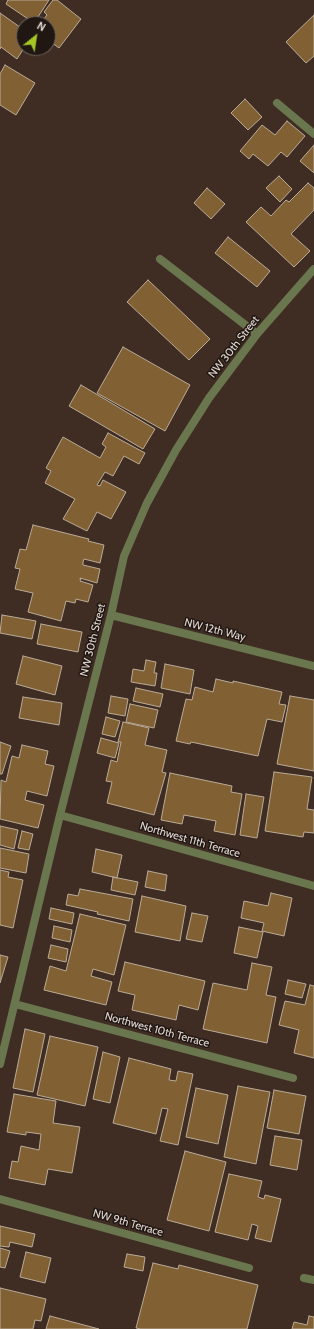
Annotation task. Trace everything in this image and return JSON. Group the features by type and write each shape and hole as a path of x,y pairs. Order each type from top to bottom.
{"street":[{"path":"277,103 314,134"},
{"path":"160,259 257,334"},
{"name":"NW 30th Street","path":"0,1064 60,815 111,616 124,556 147,503 176,450 209,398 257,334 314,270"},
{"name":"NW 12th Way","path":"111,616 314,666"},
{"name":"Northwest 11th Terrace","path":"60,815 314,886"},
{"name":"Northwest 10th Terrace","path":"15,1004 293,1078"},
{"name":"NW 9th Terrace","path":"0,1199 249,1268"},
{"path":"304,1278 314,1280"}],"building":[{"path":"8,0 49,0 39,16 24,16 6,4"},
{"path":"53,0 57,0 81,19 59,48 56,46 56,16 46,16 44,12"},
{"path":"0,13 16,24 16,56 19,56 17,59 1,47 0,49"},
{"path":"314,15 314,56 306,63 286,42"},
{"path":"5,65 35,83 16,115 0,105 0,74"},
{"path":"245,99 262,117 248,130 231,113"},
{"path":"287,121 305,136 287,157 281,152 268,166 253,154 249,159 240,151 262,125 275,135"},
{"path":"314,145 314,173 300,161"},
{"path":"279,176 292,189 280,202 266,188"},
{"path":"308,183 314,188 314,210 291,234 310,251 294,267 246,222 261,207 271,216 286,200 289,202"},
{"path":"207,188 225,204 211,219 194,203"},
{"path":"228,237 270,271 257,287 215,253"},
{"path":"148,280 210,339 189,360 127,302"},
{"path":"123,347 190,385 165,431 97,393"},
{"path":"81,385 155,429 143,449 69,406"},
{"path":"108,433 145,453 139,464 124,456 113,476 105,472 97,485 100,486 103,480 126,492 111,519 97,512 87,531 63,519 75,499 45,483 51,471 46,468 63,437 100,458 106,447 102,444"},
{"path":"33,525 89,539 88,541 104,545 100,563 84,559 83,562 83,565 100,569 97,583 80,578 80,581 93,585 88,602 76,599 75,603 66,601 61,621 28,612 33,593 15,589 20,569 15,568 20,549 26,550"},
{"path":"2,615 36,621 32,639 0,633"},
{"path":"41,624 82,632 78,652 37,644"},
{"path":"23,656 62,666 55,695 16,684"},
{"path":"146,660 156,662 154,673 157,673 155,686 131,682 133,669 144,671"},
{"path":"165,664 194,670 190,694 161,688"},
{"path":"216,679 233,683 233,681 282,692 279,704 286,705 282,722 267,719 258,756 191,742 190,744 176,741 186,699 192,700 195,687 213,692"},
{"path":"136,688 163,694 160,707 133,701"},
{"path":"111,696 128,699 125,716 108,713"},
{"path":"290,696 314,700 314,771 277,764"},
{"path":"23,697 62,703 59,725 19,718"},
{"path":"130,704 158,710 154,728 126,722"},
{"path":"106,717 120,721 115,737 102,734"},
{"path":"123,722 149,728 145,745 167,750 162,772 166,773 154,815 107,803 112,782 106,781 111,760 117,762 121,742 118,742"},
{"path":"101,738 119,743 115,758 97,753"},
{"path":"0,742 11,746 2,774 0,774"},
{"path":"22,745 48,751 45,764 54,766 47,796 27,791 25,800 44,805 38,828 0,819 1,780 6,782 12,756 19,758"},
{"path":"274,772 312,777 307,809 314,810 314,833 304,832 303,837 265,831"},
{"path":"170,773 232,786 231,792 242,794 235,835 214,831 216,821 184,815 182,824 161,820"},
{"path":"246,794 264,797 257,838 240,835"},
{"path":"0,826 18,830 14,849 0,845"},
{"path":"22,831 33,834 29,850 18,848"},
{"path":"0,848 29,854 26,873 0,868"},
{"path":"96,849 122,855 117,878 92,872"},
{"path":"0,870 9,872 8,877 23,880 13,928 0,925"},
{"path":"148,871 167,875 165,891 145,887"},
{"path":"113,877 138,882 135,895 111,890"},
{"path":"80,889 133,899 129,921 66,905 68,894 78,896"},
{"path":"271,893 292,898 284,936 262,931 264,923 241,918 244,901 268,906"},
{"path":"142,896 186,906 180,941 135,932"},
{"path":"51,908 74,913 72,924 49,919"},
{"path":"192,913 208,916 202,942 186,939"},
{"path":"80,914 126,925 114,975 93,969 91,976 112,982 106,1005 44,990 50,966 66,971"},
{"path":"54,926 72,930 70,942 52,938"},
{"path":"239,927 263,932 257,958 234,953"},
{"path":"51,945 68,949 66,962 48,958"},
{"path":"0,955 8,957 0,983"},
{"path":"125,962 205,981 198,1010 179,1005 176,1020 132,1010 135,995 118,991"},
{"path":"252,963 272,967 266,995 276,997 267,1043 203,1029 213,983 247,990"},
{"path":"288,980 306,984 302,998 285,994"},
{"path":"310,985 314,986 314,1058 294,1053 299,1030 279,1025 285,1001 305,1005"},
{"path":"25,1029 45,1034 33,1092 13,1088"},
{"path":"50,1036 98,1047 85,1106 37,1095"},
{"path":"103,1052 120,1057 110,1103 93,1099"},
{"path":"129,1058 171,1069 169,1080 176,1081 178,1071 193,1074 178,1145 160,1141 168,1109 162,1108 156,1134 113,1123"},
{"path":"238,1086 270,1092 256,1164 224,1157"},
{"path":"196,1088 228,1095 218,1144 186,1137"},
{"path":"274,1090 306,1096 299,1134 267,1128"},
{"path":"14,1094 56,1101 53,1123 80,1127 72,1173 48,1169 45,1185 9,1178 12,1161 18,1162 21,1146 39,1150 41,1134 26,1132 26,1135 7,1132"},
{"path":"275,1136 302,1140 297,1170 270,1165"},
{"path":"185,1151 226,1162 209,1231 167,1220"},
{"path":"229,1174 262,1181 258,1197 264,1199 265,1195 281,1199 271,1242 255,1238 258,1226 252,1224 248,1240 215,1232"},
{"path":"0,1226 35,1234 32,1247 10,1242 9,1247 0,1246"},
{"path":"0,1248 10,1251 5,1268 0,1267"},
{"path":"26,1252 51,1258 45,1283 20,1277"},
{"path":"127,1254 145,1257 143,1271 124,1267"},
{"path":"153,1263 178,1269 179,1265 258,1285 247,1329 136,1328"},
{"path":"0,1288 46,1299 41,1321 35,1320 33,1329 0,1329"},
{"path":"50,1316 99,1329 46,1329"},
{"path":"309,1316 314,1317 314,1329 292,1329 294,1322 307,1325"}]}
